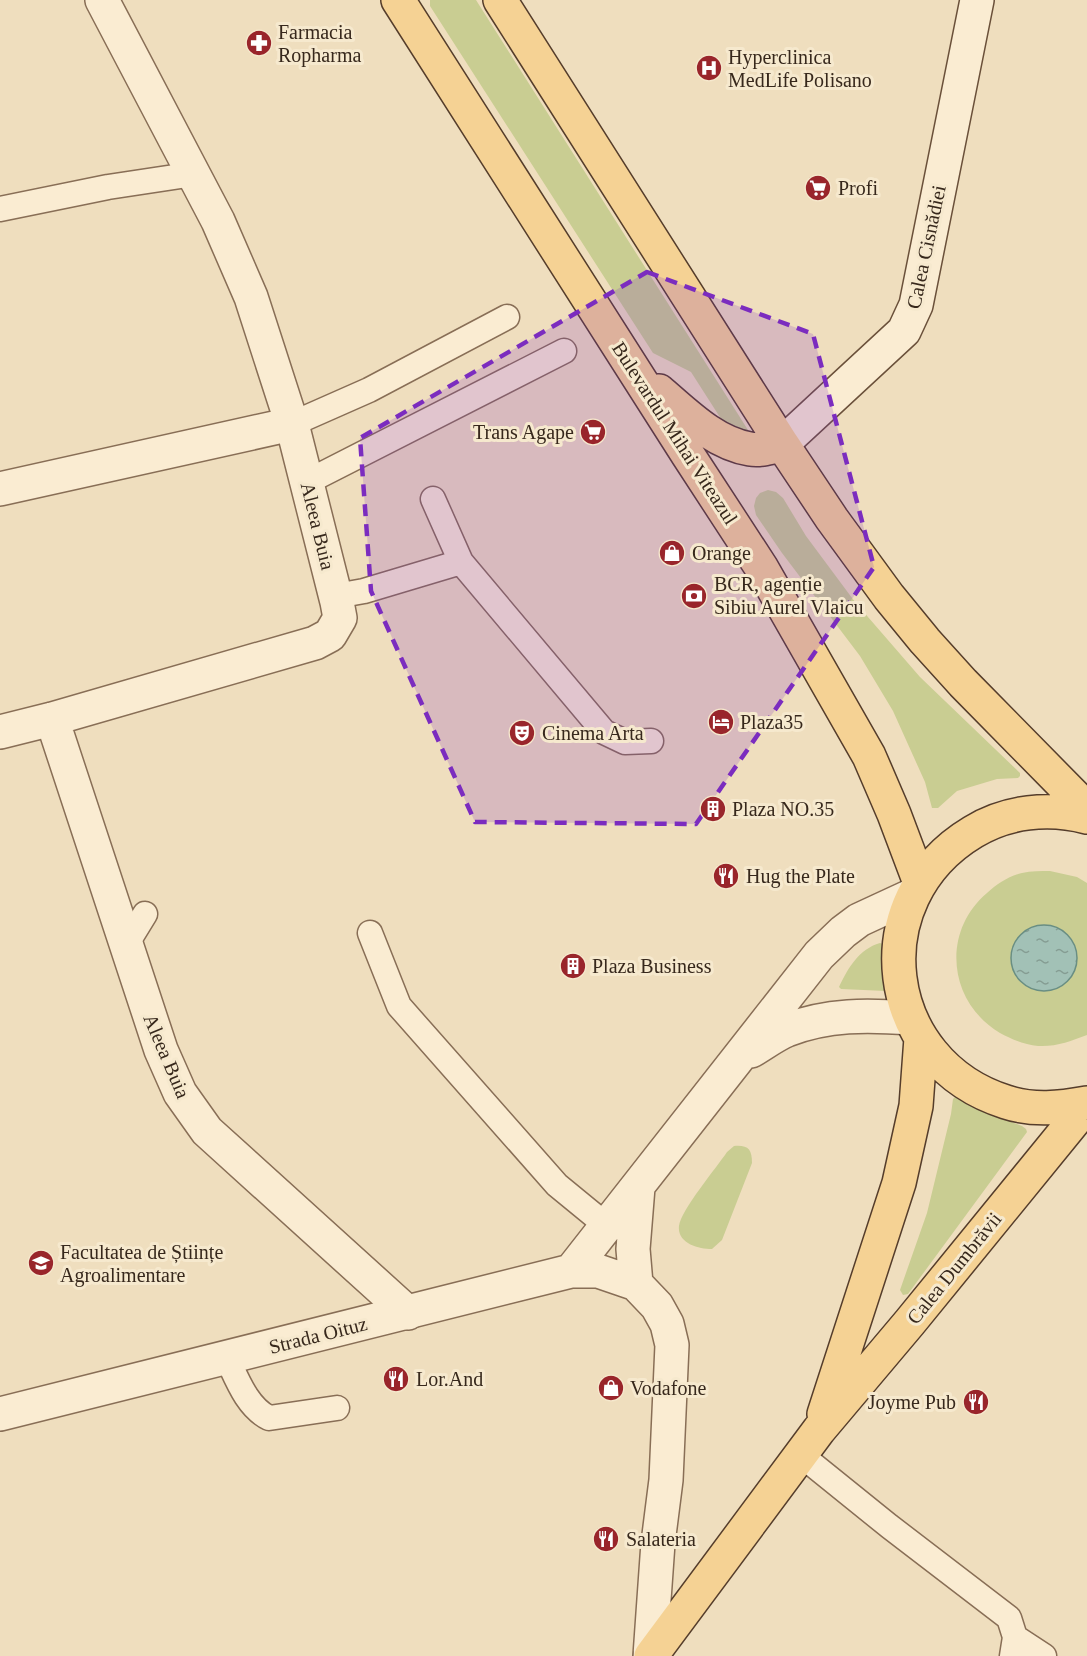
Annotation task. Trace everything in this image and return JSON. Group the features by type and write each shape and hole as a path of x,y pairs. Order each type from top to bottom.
{"main road":[{"path":"500,0 832,519 889,597 925,641 1087,809"},
{"name":"Bulevardul Mihai Viteazul","path":"406,5 633,369 761,567 847,716 894,814 916,889"},
{"path":"633,369 690,418 715,436 752,450 782,444"},
{"path":"1087,818 1070,813 1041,811 1012,815 984,825 959,840 937,860 916,889 904,919 899,969 902,994 916,1028 938,1060 958,1078 982,1093 1007,1103 1034,1108 1061,1108 1087,1104"},
{"name":"Calea Dumbrăvii","path":"810,1443 899,1183 916,1106 916,1028"},
{"name":"Calea Dumbrăvii","path":"651,1656 810,1443 1087,1104"}],"street":[{"name":"Aleea Buia","path":"0,732 315,643 330,635 340,618 292,424 251,297 218,220 102,0"},
{"name":"Calea Cisnădiei","path":"782,444 904,332 916,305 977,0"},
{"path":"0,489 292,424"},
{"name":"Aleea Buia","path":"51,719 161,1050 180,1093 207,1131 408,1313"},
{"path":"571,1271 819,955 859,920 916,889"},
{"path":"737,1060 785,1030 815,1020 865,1015 916,1028"},
{"path":"638,1187 633,1249 636,1284 657,1306 667,1324 672,1345 666,1480 658,1543 651,1656"},
{"name":"Strada Oituz","path":"0,1414 571,1271 598,1271 636,1284"}],"lane":[{"path":"0,209 108,187 194,174"},
{"path":"292,424 369,390 507,317"},
{"path":"307,482 564,351"},
{"path":"433,499 461,562 604,732 625,742 651,741"},
{"path":"336,596 364,591 461,562"},
{"path":"126,945 145,914"},
{"path":"370,933 399,1006 557,1185 607,1226"},
{"path":"227,1358 247,1396 260,1414 269,1418 337,1408"},
{"path":"810,1443 889,1526 1009,1618 1014,1646 1044,1656"}],"highlighted area":[{"path":"647,272 813,334 874,567 696,824 475,822 371,591 360,438"}],"green space":[{"path":"430,0 476,0 748,430 745,433 723,422 691,372 653,353 430,6"},
{"path":"768,490 776,492 783,498 806,536 855,602 920,677 1020,773 1018,778 997,779 957,791 938,808 932,808 925,782 893,711 860,656 756,515 754,506 756,498 760,493"},
{"path":"1050,871 1077,877 1087,883 1087,1035 1057,1045 1038,1046 1023,1043 1000,1033 983,1020 970,1004 961,985 957,966 957,946 962,927 972,909 987,893 1017,874"},
{"path":"880,943 888,946 890,989 886,991 841,989 839,987 855,960 866,950"},
{"path":"961,1096 991,1114 1022,1126 1027,1132 908,1294 903,1295 900,1290 927,1213 953,1099"},
{"path":"734,1146 743,1146 748,1149 752,1163 722,1240 712,1249 690,1244 681,1237 679,1232 681,1219 700,1189"}],"water":[{"path":"1038,925 1050,925 1062,930 1072,940 1077,958 1075,971 1062,986 1050,991 1038,991 1026,986 1016,976 1011,964 1011,952 1016,940 1026,930"}],"place":[{"name":"Farmacia Ropharma","path":"259,43"},
{"name":"Hyperclinica MedLife Polisano","path":"709,68"},
{"name":"Profi","path":"818,188"},
{"name":"Trans Agape","path":"593,432"},
{"name":"Orange","path":"672,553"},
{"name":"BCR, agenție Sibiu Aurel Vlaicu","path":"694,596"},
{"name":"Plaza35","path":"721,722"},
{"name":"Cinema Arta","path":"522,733"},
{"name":"Plaza NO.35","path":"713,809"},
{"name":"Hug the Plate","path":"726,876"},
{"name":"Plaza Business","path":"573,966"},
{"name":"Facultatea de Științe Agroalimentare","path":"41,1263"},
{"name":"Lor.And","path":"396,1379"},
{"name":"Vodafone","path":"611,1388"},
{"name":"Joyme Pub","path":"976,1402"},
{"name":"Salateria","path":"606,1539"}]}
